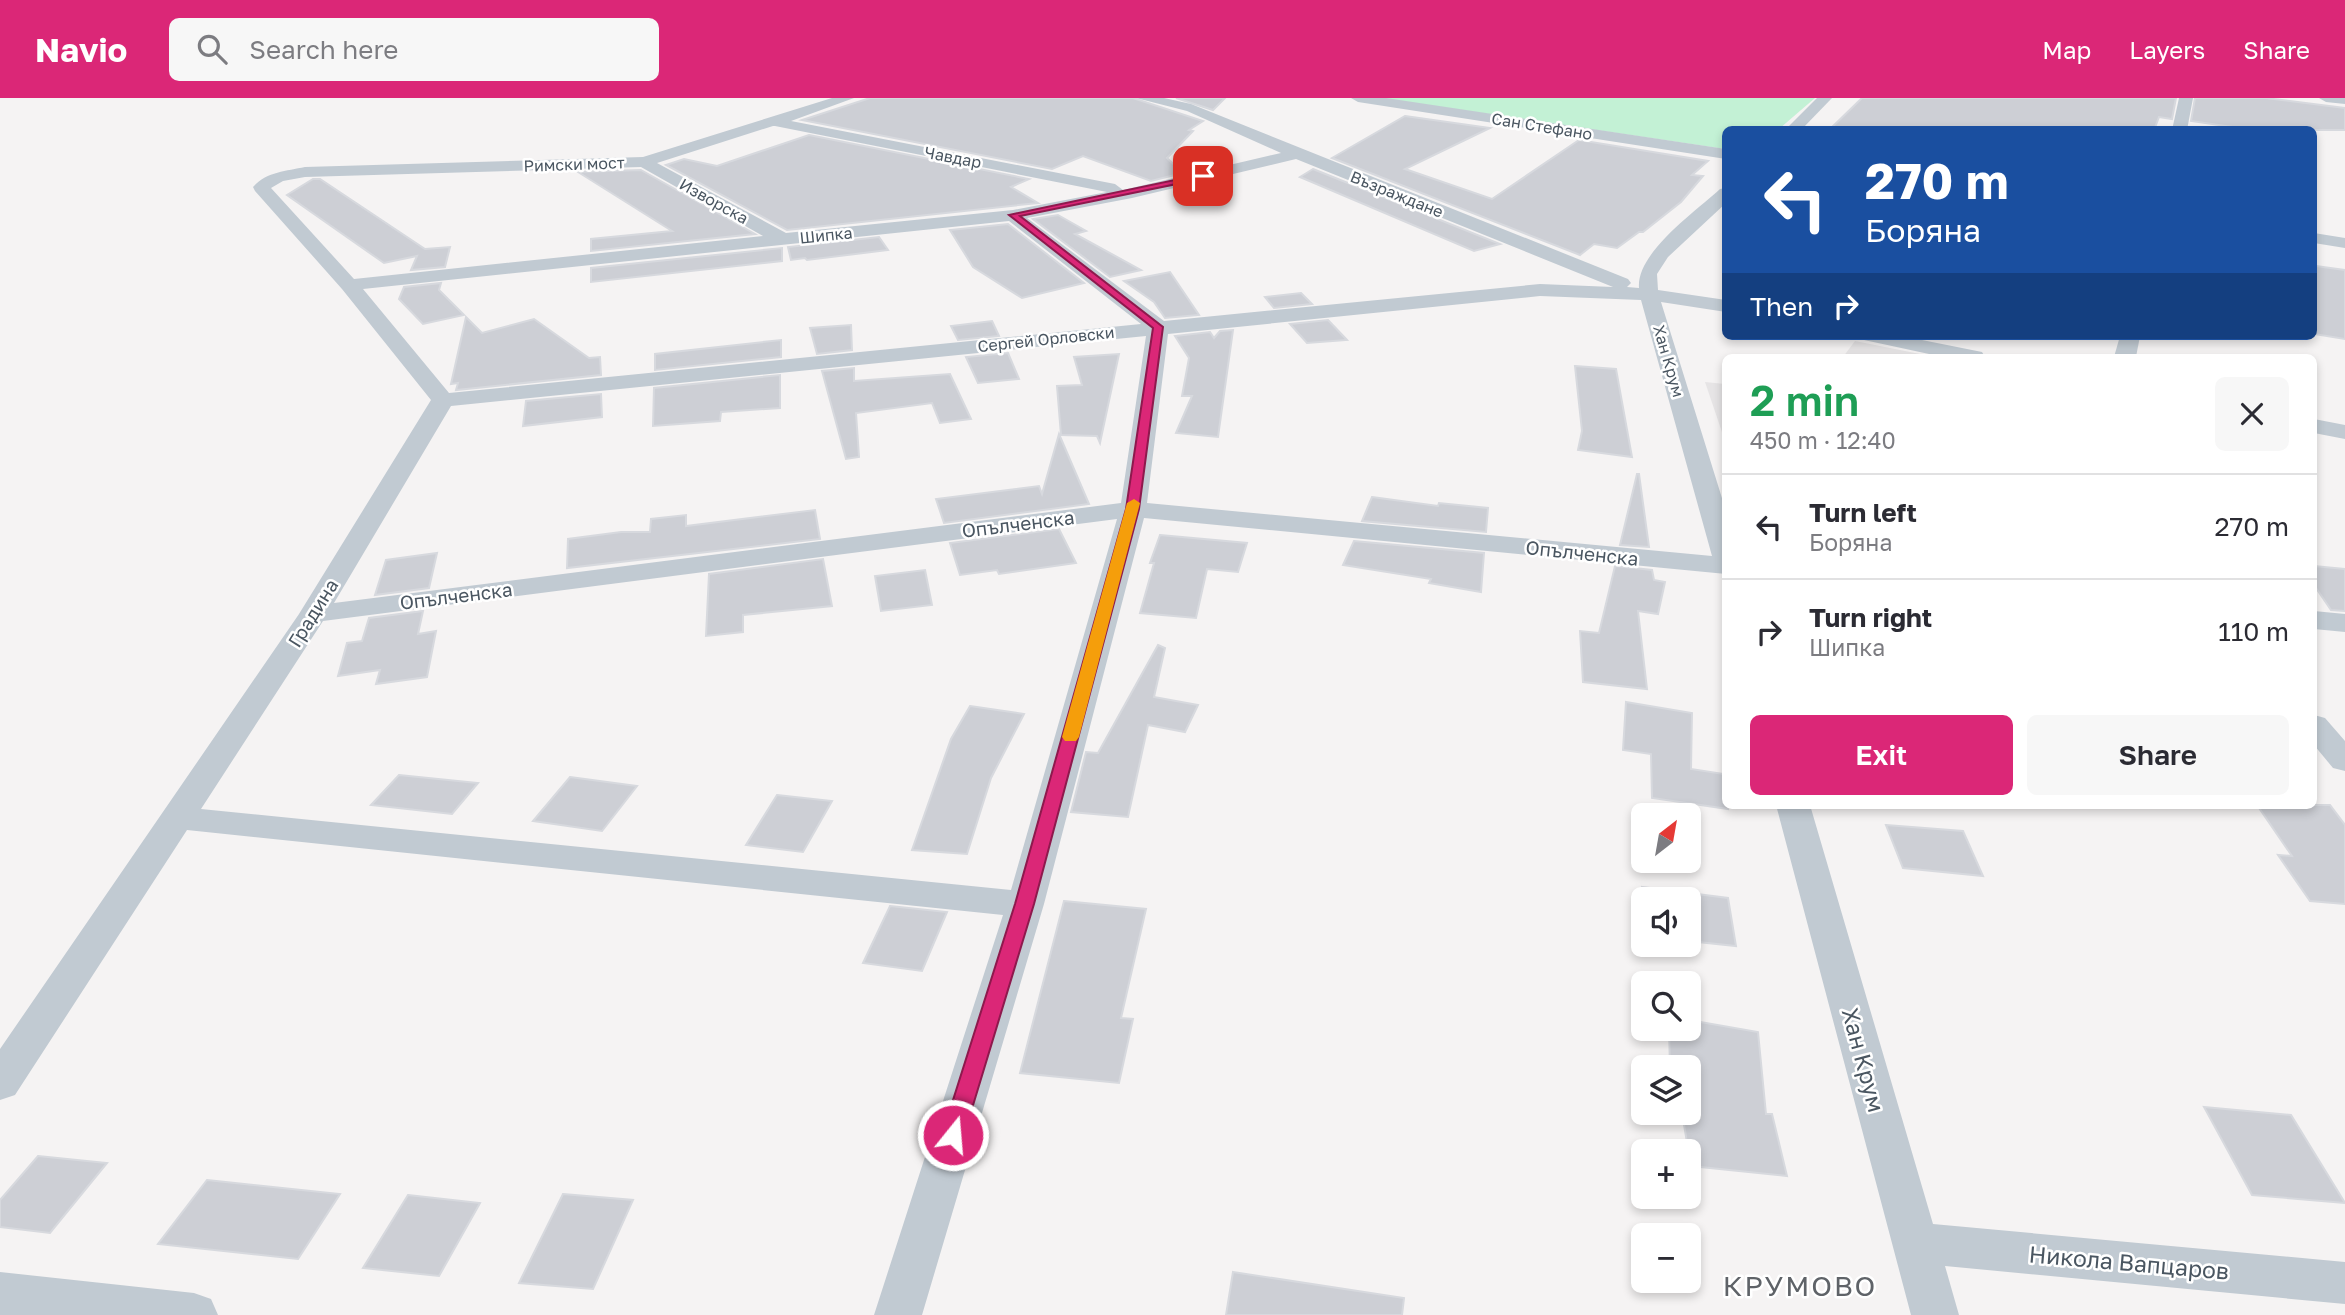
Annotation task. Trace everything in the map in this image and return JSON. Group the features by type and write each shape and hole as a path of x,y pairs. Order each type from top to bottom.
{"street":[{"name":"Римски мост","path":"349,285 261,187 265,182 292,173 644,162 847,98"},
{"name":"Възраждане","path":"1143,98 1191,108 1297,154 1649,294"},
{"name":"Сан Стефано","path":"1358,98 1722,153"},
{"path":"1796,126 1825,98"},
{"path":"2180,126 2186,98"},
{"path":"2326,98 2345,100"},
{"path":"1191,108 1211,101"},
{"name":"Чавдар","path":"774,122 1132,193"},
{"name":"Шипка","path":"349,285 1013,215 1132,193 1297,154"},
{"name":"Изворска","path":"644,162 784,240"},
{"name":"Хан Крум","path":"1722,197 1661,253 1647,274 1649,294 1722,542"},
{"path":"898,1315 1025,904 1133,509 1158,327 1013,215"},
{"path":"2317,238 2345,243"},
{"path":"349,285 443,400"},
{"name":"Сергей Орловски","path":"443,400 1540,290 1649,294"},
{"path":"1649,294 1722,305"},
{"path":"1891,340 1959,354"},
{"name":"Градина","path":"0,1083 313,614 443,400"},
{"path":"2317,426 2345,432"},
{"name":"Опълченска","path":"313,614 1133,509 1722,566"},
{"path":"2317,620 2345,623"},
{"path":"2317,728 2345,761"},
{"name":"Хан Крум","path":"1794,809 1935,1315"},
{"path":"178,818 1025,904"},
{"name":"Никола Вапцаров","path":"1913,1243 2345,1283"},
{"path":"0,1294 194,1315"}],"shaded area":[{"path":"1855,341 1920,354 1845,354"},
{"path":"1705,382 1722,384 1722,432"}],"green space":[{"path":"1380,98 1815,98 1782,126 1722,126 1722,149"}],"building":[{"path":"870,98 1133,98 1203,121 1189,130 1193,131 1167,158 1183,173 1151,181 1083,156 1052,169 802,120"},
{"path":"1176,98 1225,98 1213,110"},
{"path":"1862,98 2176,98 2172,119 2159,117 2156,126 1833,126"},
{"path":"2195,98 2266,98 2345,108 2345,130 2317,130 2317,126 2225,126 2191,121"},
{"path":"1405,116 1490,128 1405,169 1492,199 1579,140 1708,161 1692,175 1703,176 1681,202 1643,232 1617,248 1594,244 1580,255 1332,158"},
{"path":"809,135 1029,179 1011,187 1038,203 787,230 666,165 684,159 717,166"},
{"path":"1313,169 1500,244 1474,251 1300,177"},
{"path":"641,170 755,234 591,251 591,239 672,231 578,172"},
{"path":"313,179 320,179 425,249 450,247 445,267 411,270 417,256 384,263 287,195"},
{"path":"1058,215 1086,231 1075,234 1141,270 1110,277 1033,219"},
{"path":"1008,224 1084,283 1022,298 973,267 950,230"},
{"path":"879,237 888,250 791,260 788,247"},
{"path":"782,248 782,261 591,282 591,268"},
{"path":"2317,266 2345,270 2345,339 2317,334"},
{"path":"1170,272 1199,315 1165,318 1154,302 1124,281"},
{"path":"441,283 439,290 464,315 423,324 399,299 404,287"},
{"path":"1301,293 1312,304 1274,308 1265,297"},
{"path":"466,317 482,333 534,319 589,358 600,357 601,375 456,390 458,383 451,384"},
{"path":"1328,320 1347,340 1307,343 1290,324"},
{"path":"992,321 999,336 958,340 951,326"},
{"path":"851,325 852,350 817,354 810,328"},
{"path":"1233,330 1218,437 1176,433 1192,396 1182,396 1189,358 1175,336 1210,332 1214,338 1220,331"},
{"path":"781,340 781,357 655,370 655,354"},
{"path":"1008,353 1019,379 978,383 966,357"},
{"path":"1119,354 1100,443 1097,436 1061,435 1057,386 1082,385 1074,357"},
{"path":"1575,366 1616,369 1632,457 1578,450 1582,431"},
{"path":"854,368 854,381 950,374 971,419 940,423 932,403 856,413 859,457 846,459 822,371"},
{"path":"780,375 780,408 721,412 720,421 653,426 654,388"},
{"path":"601,394 602,417 523,426 526,401"},
{"path":"1059,434 1089,504 944,523 936,499 1039,486 1042,494"},
{"path":"1639,474 1649,547 1620,545"},
{"path":"1372,497 1438,506 1439,503 1488,508 1486,532 1362,521"},
{"path":"815,510 820,539 567,568 568,539 621,532 650,532 651,519 686,515 686,526"},
{"path":"1059,529 1076,563 999,574 997,570 960,575 950,543"},
{"path":"1160,535 1247,543 1238,572 1207,569 1196,618 1140,613 1154,563 1150,563"},
{"path":"1354,541 1484,553 1481,592 1429,583 1431,579 1343,565"},
{"path":"437,553 429,588 375,595 386,560"},
{"path":"823,559 832,606 743,615 743,632 706,636 709,574"},
{"path":"1615,566 1652,570 1654,580 1665,582 1658,614 1638,611 1647,689 1583,682 1580,631 1599,633"},
{"path":"2317,566 2345,569 2345,611 2331,610 2317,589"},
{"path":"925,570 932,605 881,611 875,576"},
{"path":"423,611 418,634 436,631 427,677 376,684 380,670 338,676 347,643 362,641 369,618"},
{"path":"1158,645 1165,648 1154,697 1198,705 1185,732 1148,725 1128,817 1071,812 1086,752 1098,753"},
{"path":"1626,702 1692,713 1691,769 1722,774 1722,808 1652,798 1651,754 1623,750"},
{"path":"970,706 1024,714 991,778 967,854 912,850 951,739"},
{"path":"399,775 478,783 452,814 371,805"},
{"path":"570,777 637,786 602,831 533,821"},
{"path":"777,795 832,801 803,852 746,845"},
{"path":"2317,805 2330,805 2345,825 2345,904 2310,901 2278,855 2292,856 2260,809 2317,809"},
{"path":"1886,825 1963,831 1983,876 1903,868"},
{"path":"1701,895 1728,898 1736,946 1701,942"},
{"path":"1064,901 1146,909 1121,1018 1133,1019 1119,1083 1020,1073"},
{"path":"890,906 947,912 922,971 863,963"},
{"path":"1701,1022 1758,1032 1766,1114 1772,1114 1787,1176 1701,1167 1701,1139 1686,1139 1684,1125 1701,1125 1701,1055 1670,1055 1669,1041 1701,1041"},
{"path":"2204,1107 2291,1115 2345,1203 2252,1195"},
{"path":"38,1156 107,1163 50,1233 0,1227 0,1200"},
{"path":"207,1180 340,1194 298,1259 158,1244"},
{"path":"563,1194 633,1200 593,1289 519,1283"},
{"path":"408,1195 480,1203 439,1276 363,1268"},
{"path":"1233,1272 1404,1298 1402,1315 1226,1315"}],"slow traffic":[{"path":"1070,737 1134,503"}],"district":[{"name":"КРУМОВО","path":"1800,1286"}],"route":[{"path":"953,1135 1025,904 1133,509 1158,327 1013,215 1132,193 1203,176"}]}
